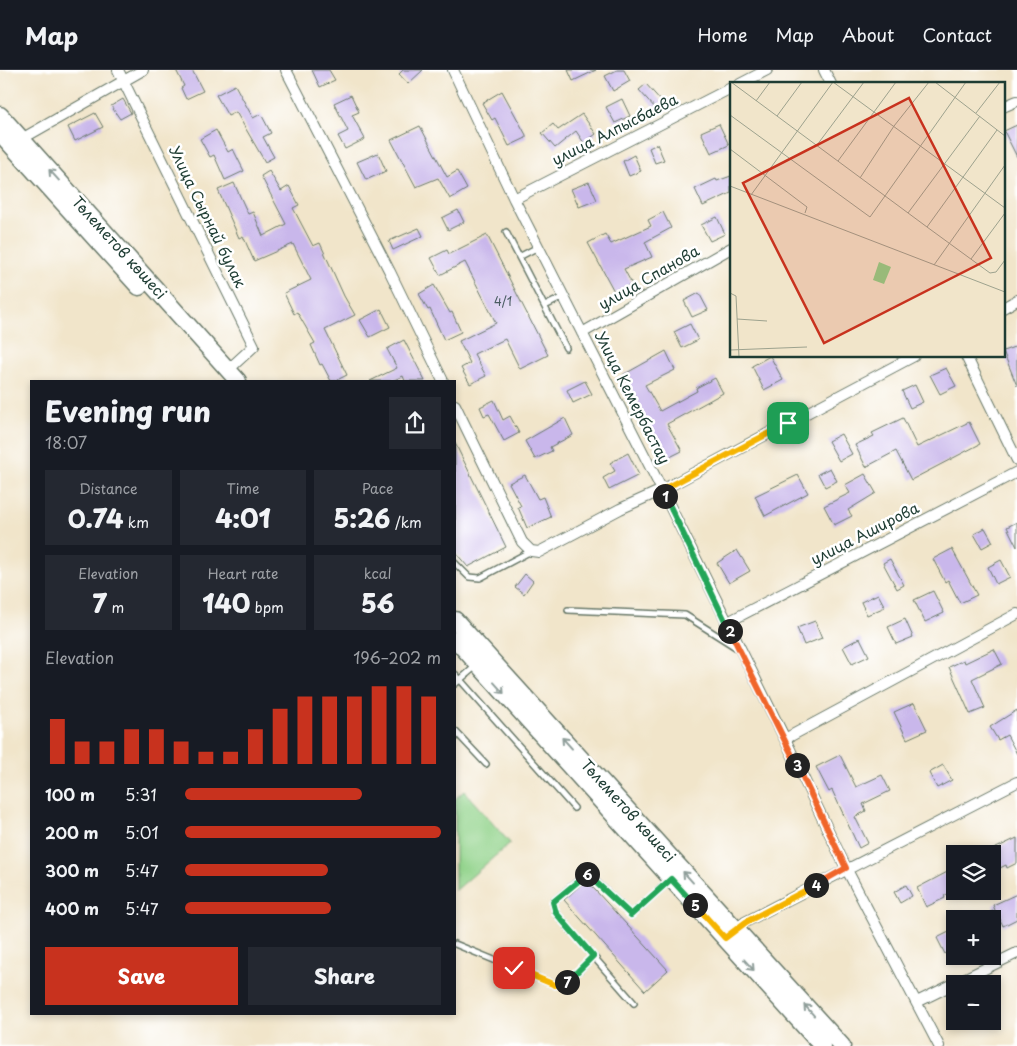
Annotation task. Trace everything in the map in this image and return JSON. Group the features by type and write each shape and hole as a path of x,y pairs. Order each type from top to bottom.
{"main road":[{"name":"Төлеметов көшесі","path":"0,115 17,142 230,377"},
{"name":"Төлеметов көшесі","path":"0,133 17,142"},
{"name":"Төлеметов көшесі","path":"456,621 730,933 822,1046"},
{"name":"Төлеметов көшесі","path":"456,640 671,879 730,933 842,1046"}],"street":[{"name":"Улица Сырнай булак","path":"118,70 254,346 230,377"},
{"path":"17,142 143,70"},
{"path":"286,70 390,272 443,380"},
{"name":"Улица Кемербастау","path":"453,70 514,199 662,490 846,868 939,1046"},
{"path":"744,82 766,70"},
{"path":"824,70 830,82"},
{"name":"улица Алпысбаева","path":"514,199 730,89"},
{"path":"1004,107 1017,101"},
{"name":"улица Спанова","path":"582,333 730,249"},
{"path":"1004,307 1017,300"},
{"path":"456,407 522,542 531,550 539,552 620,509 662,490 910,358"},
{"path":"967,358 1017,460"},
{"name":"улица Аширова","path":"726,623 1017,472"},
{"path":"784,739 1017,614"},
{"path":"730,933 846,868 1017,782"},
{"path":"917,1002 1017,953"}],"lane":[{"path":"506,232 566,348"},
{"path":"520,257 538,247"},
{"path":"545,306 563,297"},
{"path":"456,564 469,577 480,578 531,550"},
{"path":"568,610 685,615 740,649"},
{"path":"456,683 478,664"},
{"path":"456,675 574,808"},
{"path":"456,732 486,764"},
{"path":"634,1003 556,913 553,902 587,873 631,915 671,879"},
{"path":"456,944 555,985 566,983 593,956"}],"green space":[{"path":"464,791 510,843 456,890 456,798"}],"building":[{"path":"176,70 192,70 203,91 186,99 181,88 184,86"},
{"path":"312,70 329,70 335,80 320,87"},
{"path":"403,70 423,70 408,84 399,74"},
{"path":"568,70 596,70 573,81"},
{"path":"617,70 624,70 630,81 613,91 605,76"},
{"path":"646,84 663,103 656,109 639,90"},
{"path":"235,85 253,118 261,114 271,133 263,137 274,157 265,162 236,112 228,116 216,95"},
{"path":"502,91 526,135 526,138 509,146 495,118 492,120 482,103"},
{"path":"351,95 359,112 352,115 365,139 345,149 338,136 348,131 334,103"},
{"path":"123,99 131,113 120,119 111,106"},
{"path":"622,99 630,116 615,123 606,107"},
{"path":"95,113 103,127 75,141 68,127"},
{"path":"582,114 596,134 584,143 576,131 555,148 542,133 553,124 558,130"},
{"path":"719,124 729,145 711,153 701,132"},
{"path":"1017,125 1017,157 1004,131"},
{"path":"420,126 447,177 457,171 467,189 450,199 438,178 416,187 391,140"},
{"path":"216,130 228,152 233,149 244,171 225,180 214,155 210,157 200,139"},
{"path":"657,144 664,160 655,163 649,148"},
{"path":"378,153 386,171 366,180 357,162"},
{"path":"634,155 641,171 629,176 623,161"},
{"path":"269,171 281,191 289,186 299,205 293,208 313,246 320,243 344,296 355,315 325,330 347,375 337,380 330,380 322,364 320,365 311,345 315,343 297,312 294,314 284,293 311,280 293,244 254,261 243,236 239,238 218,190 234,183 248,214 253,212 263,236 286,224 261,176"},
{"path":"730,176 730,193 703,206 695,189 716,179 717,181"},
{"path":"589,182 597,200 579,207 571,189"},
{"path":"458,210 464,222 448,230 442,218"},
{"path":"663,212 671,228 645,242 652,257 624,269 632,284 615,293 588,243 605,234 611,244 651,226 648,220"},
{"path":"717,217 725,234 710,241 701,225"},
{"path":"419,228 423,236 393,250 389,241"},
{"path":"487,235 548,355 520,369 505,339 474,354 486,376 470,384 461,368 470,363 459,341 496,323 465,262 440,275 431,258 447,250 449,254"},
{"path":"434,285 450,313 452,312 461,332 444,340 430,309 428,310 419,294"},
{"path":"699,293 708,310 692,317 684,301"},
{"path":"381,309 390,327 370,337 360,320"},
{"path":"690,324 698,340 682,348 674,332"},
{"path":"404,340 424,380 405,380 403,376 394,380 372,380 397,368 387,349"},
{"path":"1017,346 1017,386 1004,354 1004,351"},
{"path":"666,351 675,370 645,385 660,411 697,391 696,388 715,378 723,393 667,424 682,451 666,459 634,402 637,400 623,375"},
{"path":"766,358 771,358 783,380 764,390 752,366"},
{"path":"946,368 956,386 940,394 930,375"},
{"path":"585,381 592,394 573,403 567,390"},
{"path":"915,385 923,402 910,408 902,391"},
{"path":"494,400 503,420 510,416 519,433 504,441 489,414 484,416 480,407"},
{"path":"565,418 573,435 550,447 552,451 535,459 525,441"},
{"path":"903,418 917,447 969,422 980,444 911,480 896,451 866,467 855,445 874,436 872,433"},
{"path":"841,434 852,454 839,461 828,441"},
{"path":"456,445 506,547 468,567 456,553"},
{"path":"628,453 639,475 609,490 603,478 615,471 610,463"},
{"path":"830,468 837,481 825,487 818,474"},
{"path":"865,474 876,493 848,510 852,516 834,525 824,506 850,493 845,485"},
{"path":"525,475 538,499 543,497 551,517 527,528 518,507 521,506 509,483"},
{"path":"798,475 808,493 765,516 755,496"},
{"path":"1017,522 1017,547 1007,527"},
{"path":"985,528 993,542 982,548 974,534"},
{"path":"952,549 977,595 960,603 948,580 945,582 933,559"},
{"path":"737,550 750,571 729,583 717,563"},
{"path":"890,559 904,585 897,589 883,563"},
{"path":"1001,560 1010,577 996,584 988,567"},
{"path":"525,574 533,581 524,594 515,587"},
{"path":"933,591 944,613 925,622 914,600"},
{"path":"878,594 885,607 867,615 861,602"},
{"path":"905,619 913,637 896,644 888,627"},
{"path":"815,621 822,638 804,645 797,628"},
{"path":"860,638 869,656 852,664 843,647"},
{"path":"994,649 1002,664 972,679 985,708 970,714 949,667 964,660 965,663"},
{"path":"914,703 927,730 907,739 894,712"},
{"path":"1017,710 1017,754 1007,735 998,740 990,727"},
{"path":"840,755 856,787 882,775 890,791 863,804 866,811 855,817 868,843 859,848 832,790 829,792 816,767"},
{"path":"943,765 952,780 937,788 929,773"},
{"path":"1017,838 1017,863 1007,868 1006,865 1001,868 1001,846"},
{"path":"946,873 945,898 926,907 917,888"},
{"path":"586,880 668,970 645,991 564,900"},
{"path":"906,885 912,896 900,903 894,892"},
{"path":"1017,894 1017,919 1003,926 1001,910 995,910 993,905"},
{"path":"946,934 946,954 945,954 937,938"}],"route":[{"path":"514,968 555,985 566,983 593,956 556,913 553,902 587,873 631,915 671,879 725,938 746,922 846,868 662,490 788,423"}]}
